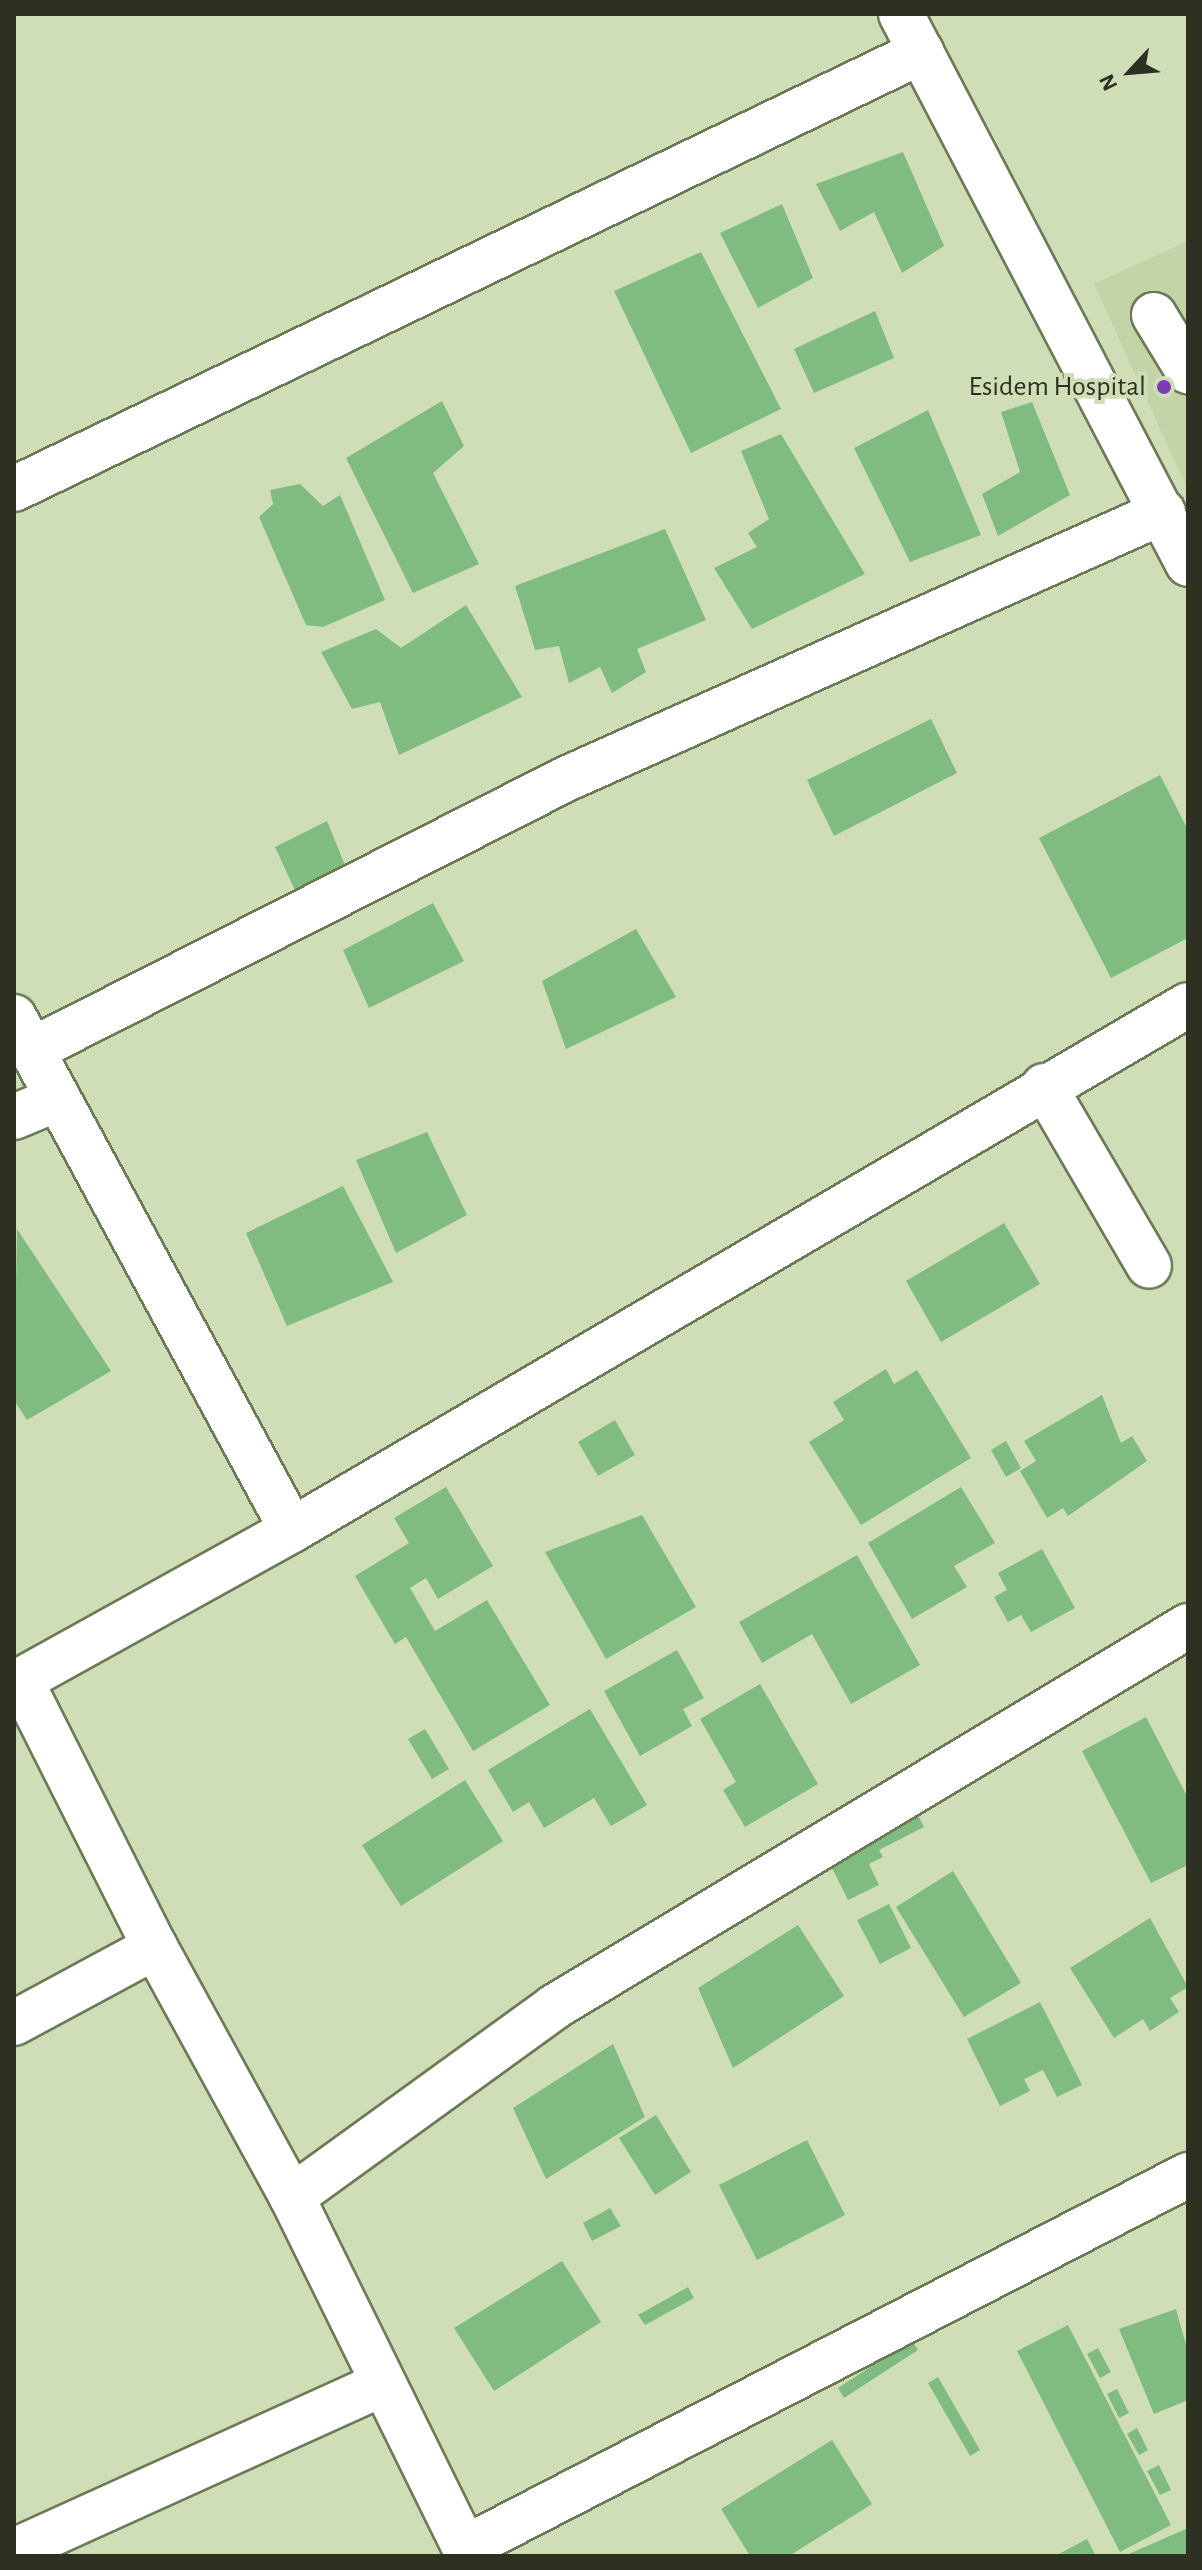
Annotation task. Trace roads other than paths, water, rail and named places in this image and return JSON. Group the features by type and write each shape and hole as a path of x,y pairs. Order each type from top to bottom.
{"street":[{"path":"901,14 1188,564"},
{"path":"14,489 921,52"},
{"path":"1154,315 1188,371"},
{"path":"292,1530 23,1034 566,779 1163,512"},
{"path":"1188,1005 1044,1086 292,1530 17,1683 155,1947 292,2197 467,2552 1188,2175"},
{"path":"1044,1086 1149,1266"},
{"path":"14,1117 57,1099"},
{"path":"292,2197 554,2007 1188,1626"},
{"path":"14,2023 155,1947"},
{"path":"14,2551 383,2384"}],"place":[{"name":"Esidem Hospital","path":"1164,387"}]}
